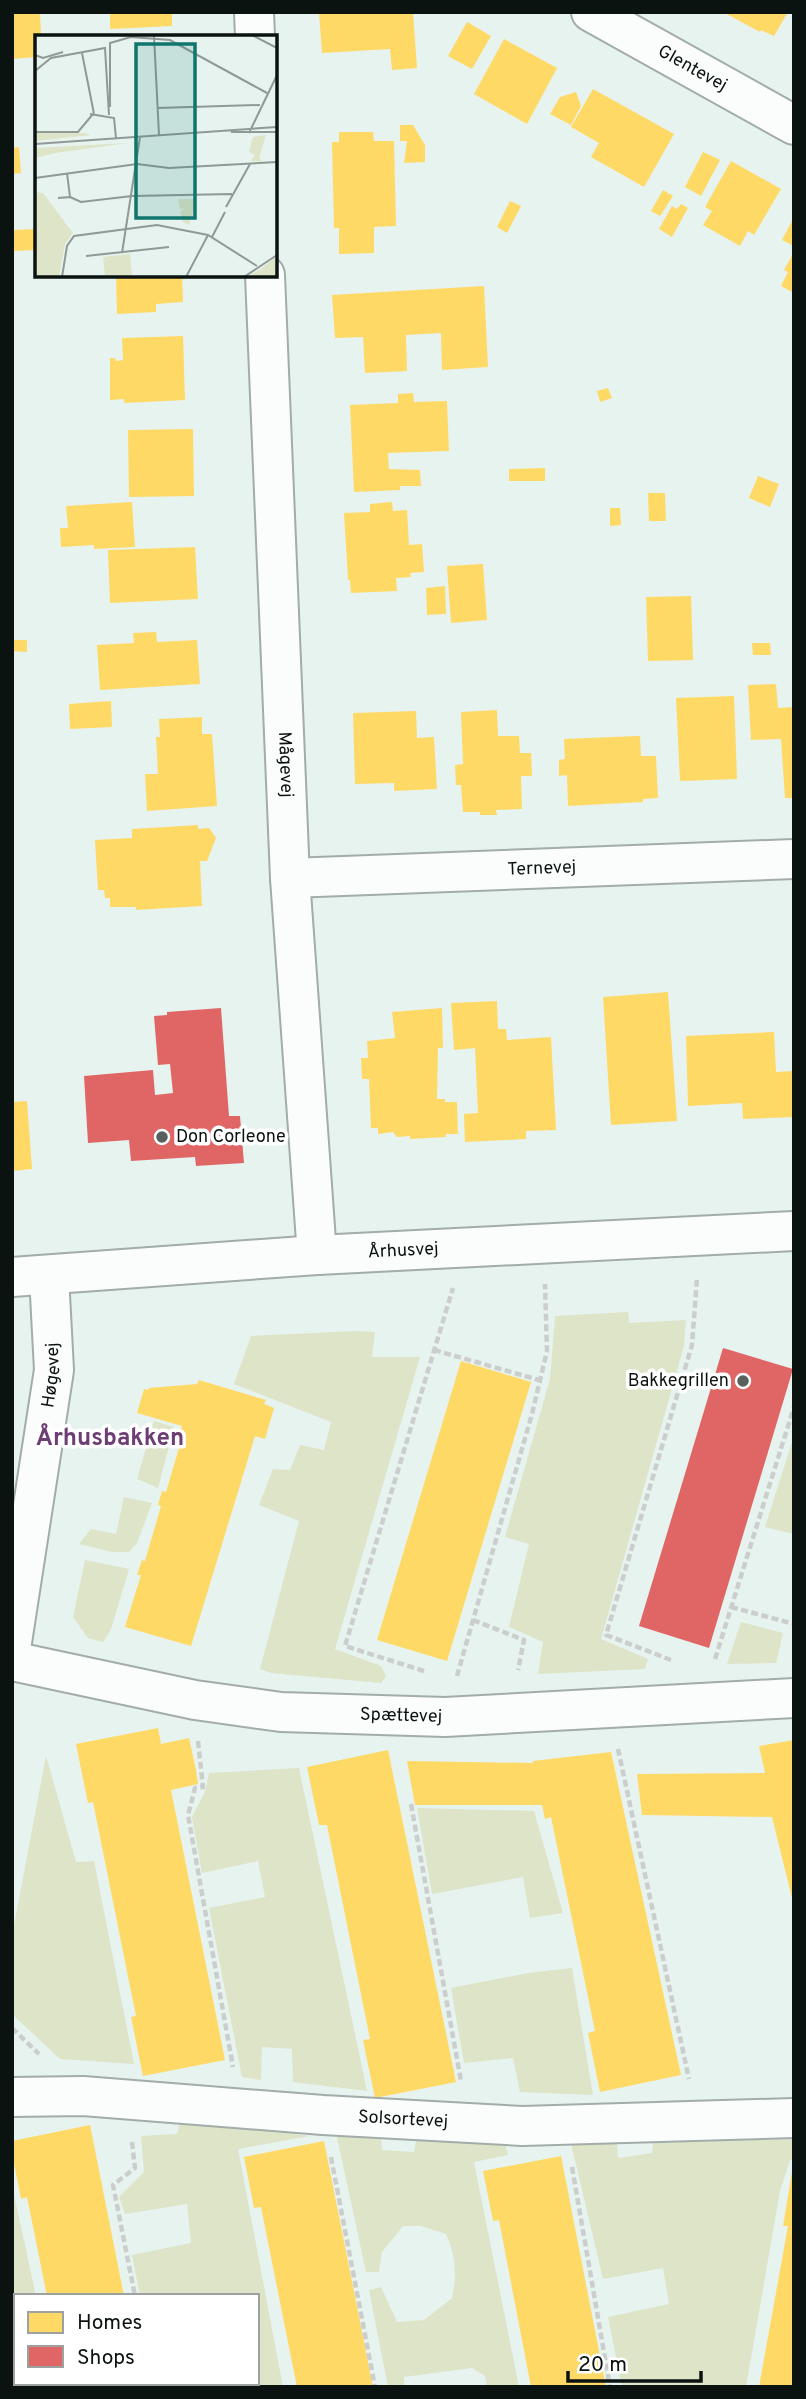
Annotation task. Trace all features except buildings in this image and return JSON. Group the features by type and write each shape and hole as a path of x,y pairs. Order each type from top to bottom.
{"street":[{"path":"254,12 255,35"},
{"name":"Glentevej","path":"590,12 794,125"},
{"name":"Mågevej","path":"265,276 290,878 317,1255"},
{"name":"Ternevej","path":"290,878 794,859"},
{"name":"Århusvej","path":"31,1277 317,1255 794,1231"},
{"name":"Høgevej","path":"12,1642 54,1370 31,1277"},
{"name":"Spættevej","path":"12,1661 195,1700 269,1711 445,1717 794,1698"},
{"name":"Solsortevej","path":"12,2097 83,2096 240,2109 522,2126 794,2118"}],"path":[{"path":"671,1660 606,1635 692,1345 701,1236"},
{"path":"445,1717 547,1351 544,1243"},
{"path":"431,1673 345,1646 465,1247"},
{"path":"434,1350 539,1380"},
{"path":"701,1703 791,1424 794,1407"},
{"path":"731,1607 794,1623"},
{"path":"473,1620 524,1640 509,1714"},
{"path":"201,1777 203,1787 195,1788 188,1815 240,2109"},
{"path":"627,1797 699,2121"},
{"path":"411,1804 468,2123"},
{"path":"131,2137 135,2168 113,2185 135,2294"},
{"path":"570,2160 610,2387"},
{"path":"334,2172 375,2387"}],"green space":[{"path":"628,1312 629,1323 686,1320 684,1346 601,1639 648,1659 645,1669 538,1674 543,1642 509,1627 529,1544 505,1537 550,1379 555,1316"},
{"path":"375,1332 372,1357 420,1357 335,1649 381,1666 386,1676 381,1683 271,1673 260,1669 299,1521 259,1505 273,1469 290,1470 300,1445 324,1450 331,1422 234,1384 251,1336"},
{"path":"154,1421 174,1427 158,1488 137,1479"},
{"path":"794,1436 794,1534 765,1527"},
{"path":"124,1497 152,1503 137,1543 129,1552 112,1552 79,1544 91,1529 116,1534"},
{"path":"85,1560 129,1569 111,1629 103,1642 88,1638 73,1617"},
{"path":"741,1622 783,1633 776,1663 727,1664"},
{"path":"46,1756 76,1862 94,1861 134,2064 60,2059 12,2014 12,1936"},
{"path":"299,1768 367,2091 293,2082 292,2049 262,2047 261,2080 242,2077 209,1908 265,1897 258,1861 202,1873 192,1817 205,1792 209,1773"},
{"path":"417,1808 534,1811 563,1913 530,1918 523,1877 432,1894"},
{"path":"572,1968 593,2095 520,2092 513,2058 464,2063 451,1988 528,1973"},
{"path":"181,2118 310,2136 238,2149 283,2387 158,2387 259,2385 259,2294 140,2294 132,2255 191,2243 187,2204 125,2214 119,2197 144,2172 141,2136 177,2134"},
{"path":"337,2137 381,2137 382,2150 414,2152 416,2140 505,2144 508,2155 474,2162 519,2387 487,2387 485,2376 472,2368 404,2377 404,2387 388,2387 369,2290 381,2287 397,2322 424,2320 452,2298 455,2281 454,2258 446,2234 421,2226 403,2226 382,2252 379,2272 366,2272"},
{"path":"794,2139 794,2160 790,2160 780,2191 746,2387 622,2387 608,2317 669,2304 663,2268 603,2279 571,2143 617,2143 618,2158 652,2153 653,2143"},
{"path":"12,2185 36,2294 14,2294 14,2385 55,2387 12,2387"}],"place":[{"name":"Don Corleone","path":"162,1137"},
{"name":"Bakkegrillen","path":"743,1381"}],"district":[{"name":"Århusbakken","path":"110,1439"}]}
